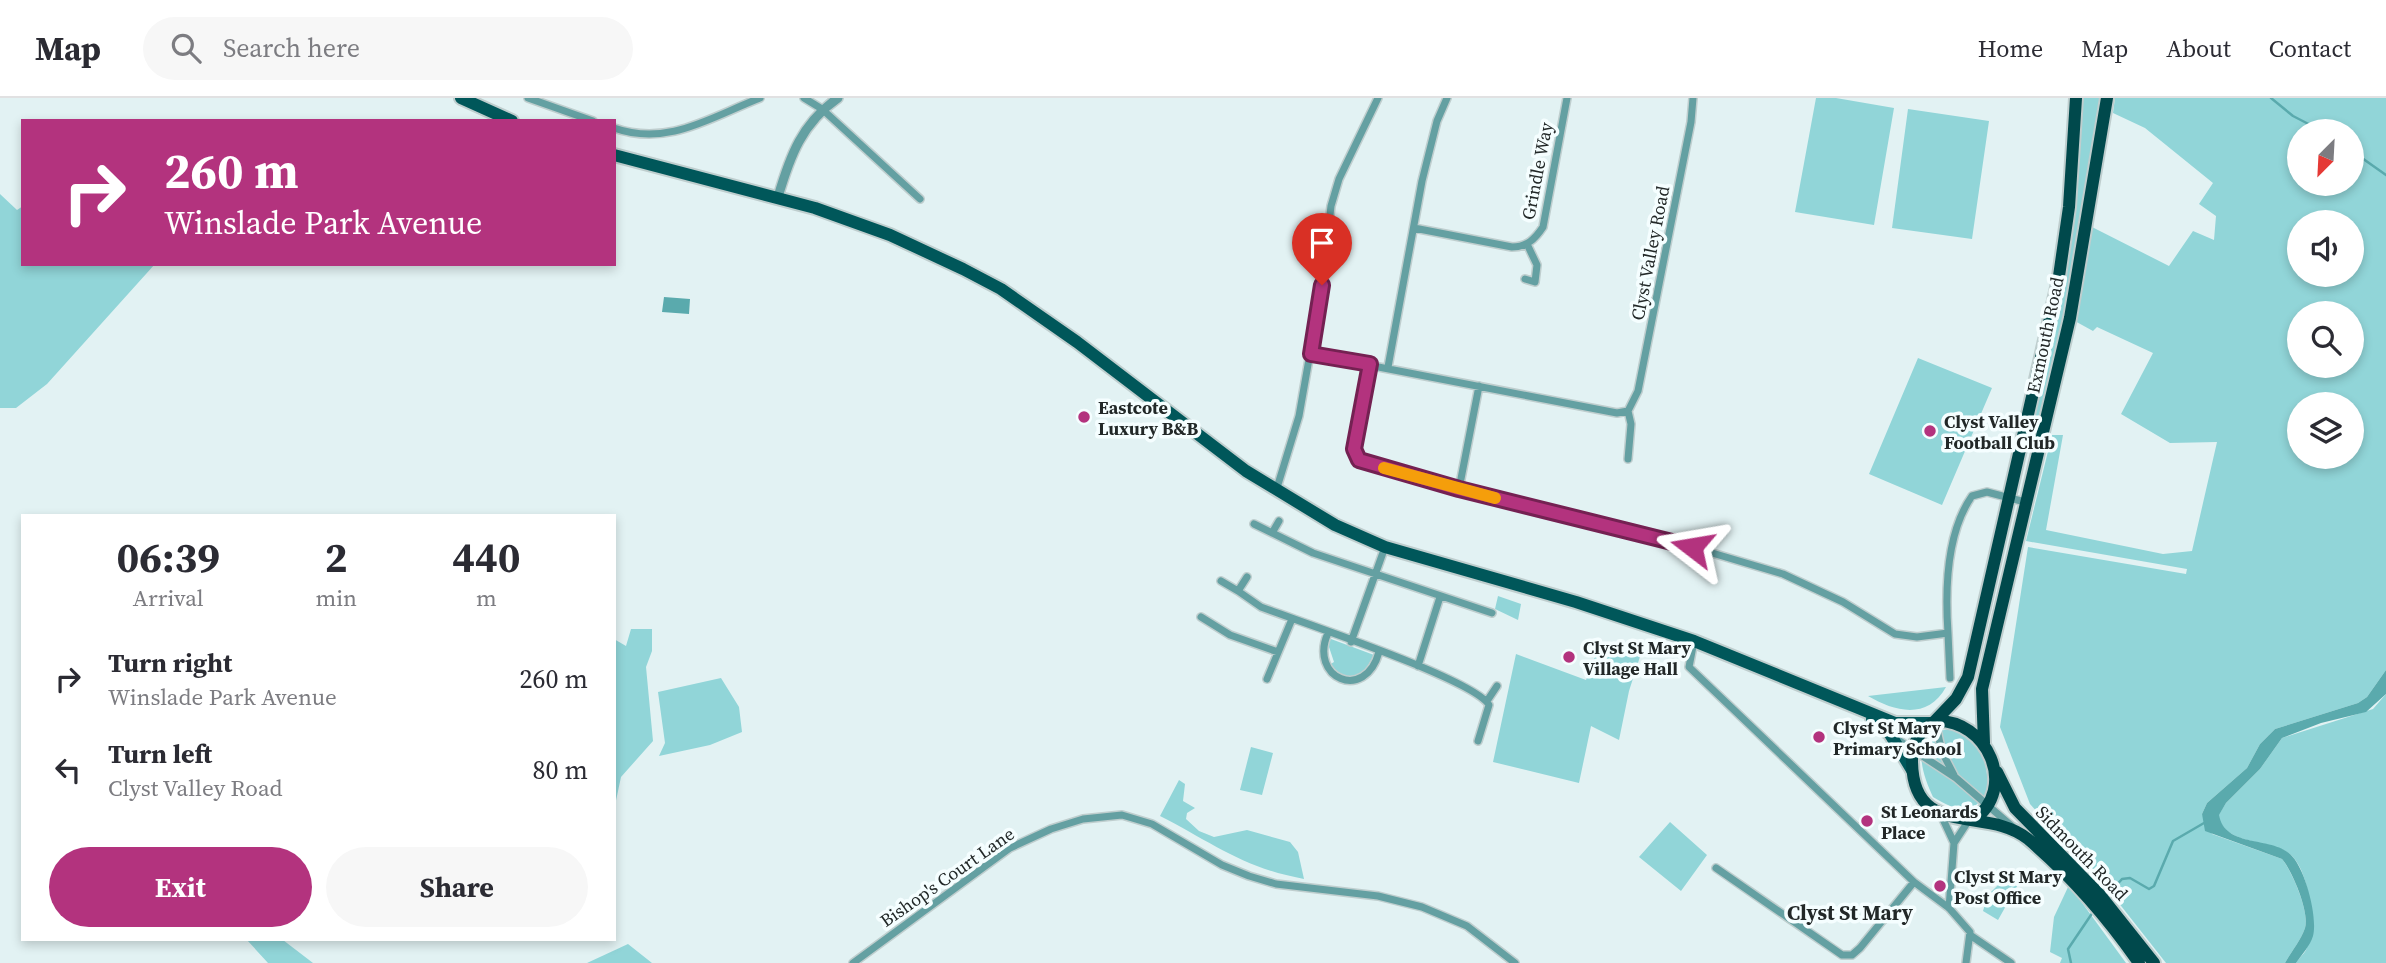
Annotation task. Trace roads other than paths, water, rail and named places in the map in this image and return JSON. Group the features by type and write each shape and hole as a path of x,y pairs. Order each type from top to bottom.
{"highway":[{"name":"Exmouth Road","path":"1913,750 1920,734 1965,685 2058,283 2069,207 2076,98"},
{"name":"Exmouth Road","path":"1984,743 1982,689 2070,318 2107,98"},
{"path":"1933,722 1966,726 1984,743"},
{"name":"Sidmouth Road","path":"1984,743 2015,808 2154,963"},
{"path":"1913,750 1914,774 1922,797 1941,815"},
{"path":"1971,820 1989,804 1994,791 1992,762"},
{"name":"Sidmouth Road","path":"1941,815 2000,824 2017,831 2096,899"},
{"name":"Sidmouth Road","path":"2116,922 2139,963"}],"main road":[{"path":"461,98 508,119"},
{"path":"616,156 778,197 890,235 1001,289 1276,491 1335,525 1385,547 1588,606 1694,641 1792,679 1864,713 1895,723 1933,722"},
{"path":"1864,713 1890,734 1914,774"}],"street":[{"path":"528,98 587,119"},
{"path":"616,128 639,134 676,133 760,98"},
{"path":"804,98 822,109 920,199"},
{"path":"778,197 794,148 822,109 838,98"},
{"path":"1276,491 1299,416 1311,354 1331,205 1339,179 1378,98"},
{"path":"1388,367 1430,146 1447,98"},
{"name":"Grindle Way","path":"1414,228 1512,247 1527,244 1543,227 1567,98"},
{"name":"Clyst Valley Road","path":"1628,459 1631,424 1628,411 1638,391 1689,133 1693,98"},
{"name":"Grindle Way","path":"1525,279 1539,283 1537,265 1527,244"},
{"path":"1311,354 1617,413 1628,411"},
{"path":"1370,364 1354,449 1363,463 1692,547 1783,574 1854,607 1895,634 1917,637 1948,633"},
{"path":"1459,489 1479,386"},
{"path":"1950,678 1948,633 1951,550 1966,505 1979,491 2025,502"},
{"path":"1272,533 1279,521"},
{"path":"1254,524 1313,553 1408,588 1493,613"},
{"path":"1351,642 1385,547"},
{"path":"1238,591 1247,576"},
{"path":"1221,581 1261,607 1442,674 1487,701 1489,705 1478,741"},
{"path":"1418,666 1440,597"},
{"path":"1201,617 1230,635 1278,652"},
{"path":"1267,678 1292,619"},
{"path":"1328,633 1323,646 1325,662 1331,671 1342,679 1353,680 1367,675 1379,652"},
{"path":"1694,641 1689,667 1914,882 1949,908 1970,935 2011,963"},
{"path":"1487,701 1497,686"},
{"path":"1933,722 1942,752 1956,778"},
{"path":"1890,734 1956,778 2017,831"},
{"name":"Bishop's Court Lane","path":"853,963 1010,848 1072,823 1122,815 1152,824 1222,865 1248,876 1276,884 1378,896 1422,907 1467,926 1515,963"},
{"path":"1941,815 1954,843 1949,908"},
{"path":"1954,843 1971,820"},
{"path":"1716,869 1842,955 1852,955 1860,948 1914,882"},
{"path":"1726,886 1731,879"},
{"path":"1965,963 1970,935"}],"waterway":[{"path":"2271,98 2299,119"},
{"path":"2364,159 2386,175"},
{"path":"2106,897 2122,879 2130,878 2149,889 2154,886 2173,841 2204,823"},
{"path":"2071,963 2068,949 2093,912"}],"place":[{"name":"Eastcote Luxury B&B","path":"1084,417"},
{"name":"Clyst Valley Football Club","path":"1930,431"},
{"name":"Clyst St Mary Village Hall","path":"1569,657"},
{"name":"Clyst St Mary Primary School","path":"1819,737"},
{"name":"St Leonards Place","path":"1867,821"},
{"name":"Clyst St Mary Post Office","path":"1940,886"}],"district":[{"name":"Clyst St Mary","path":"1850,912"}]}
